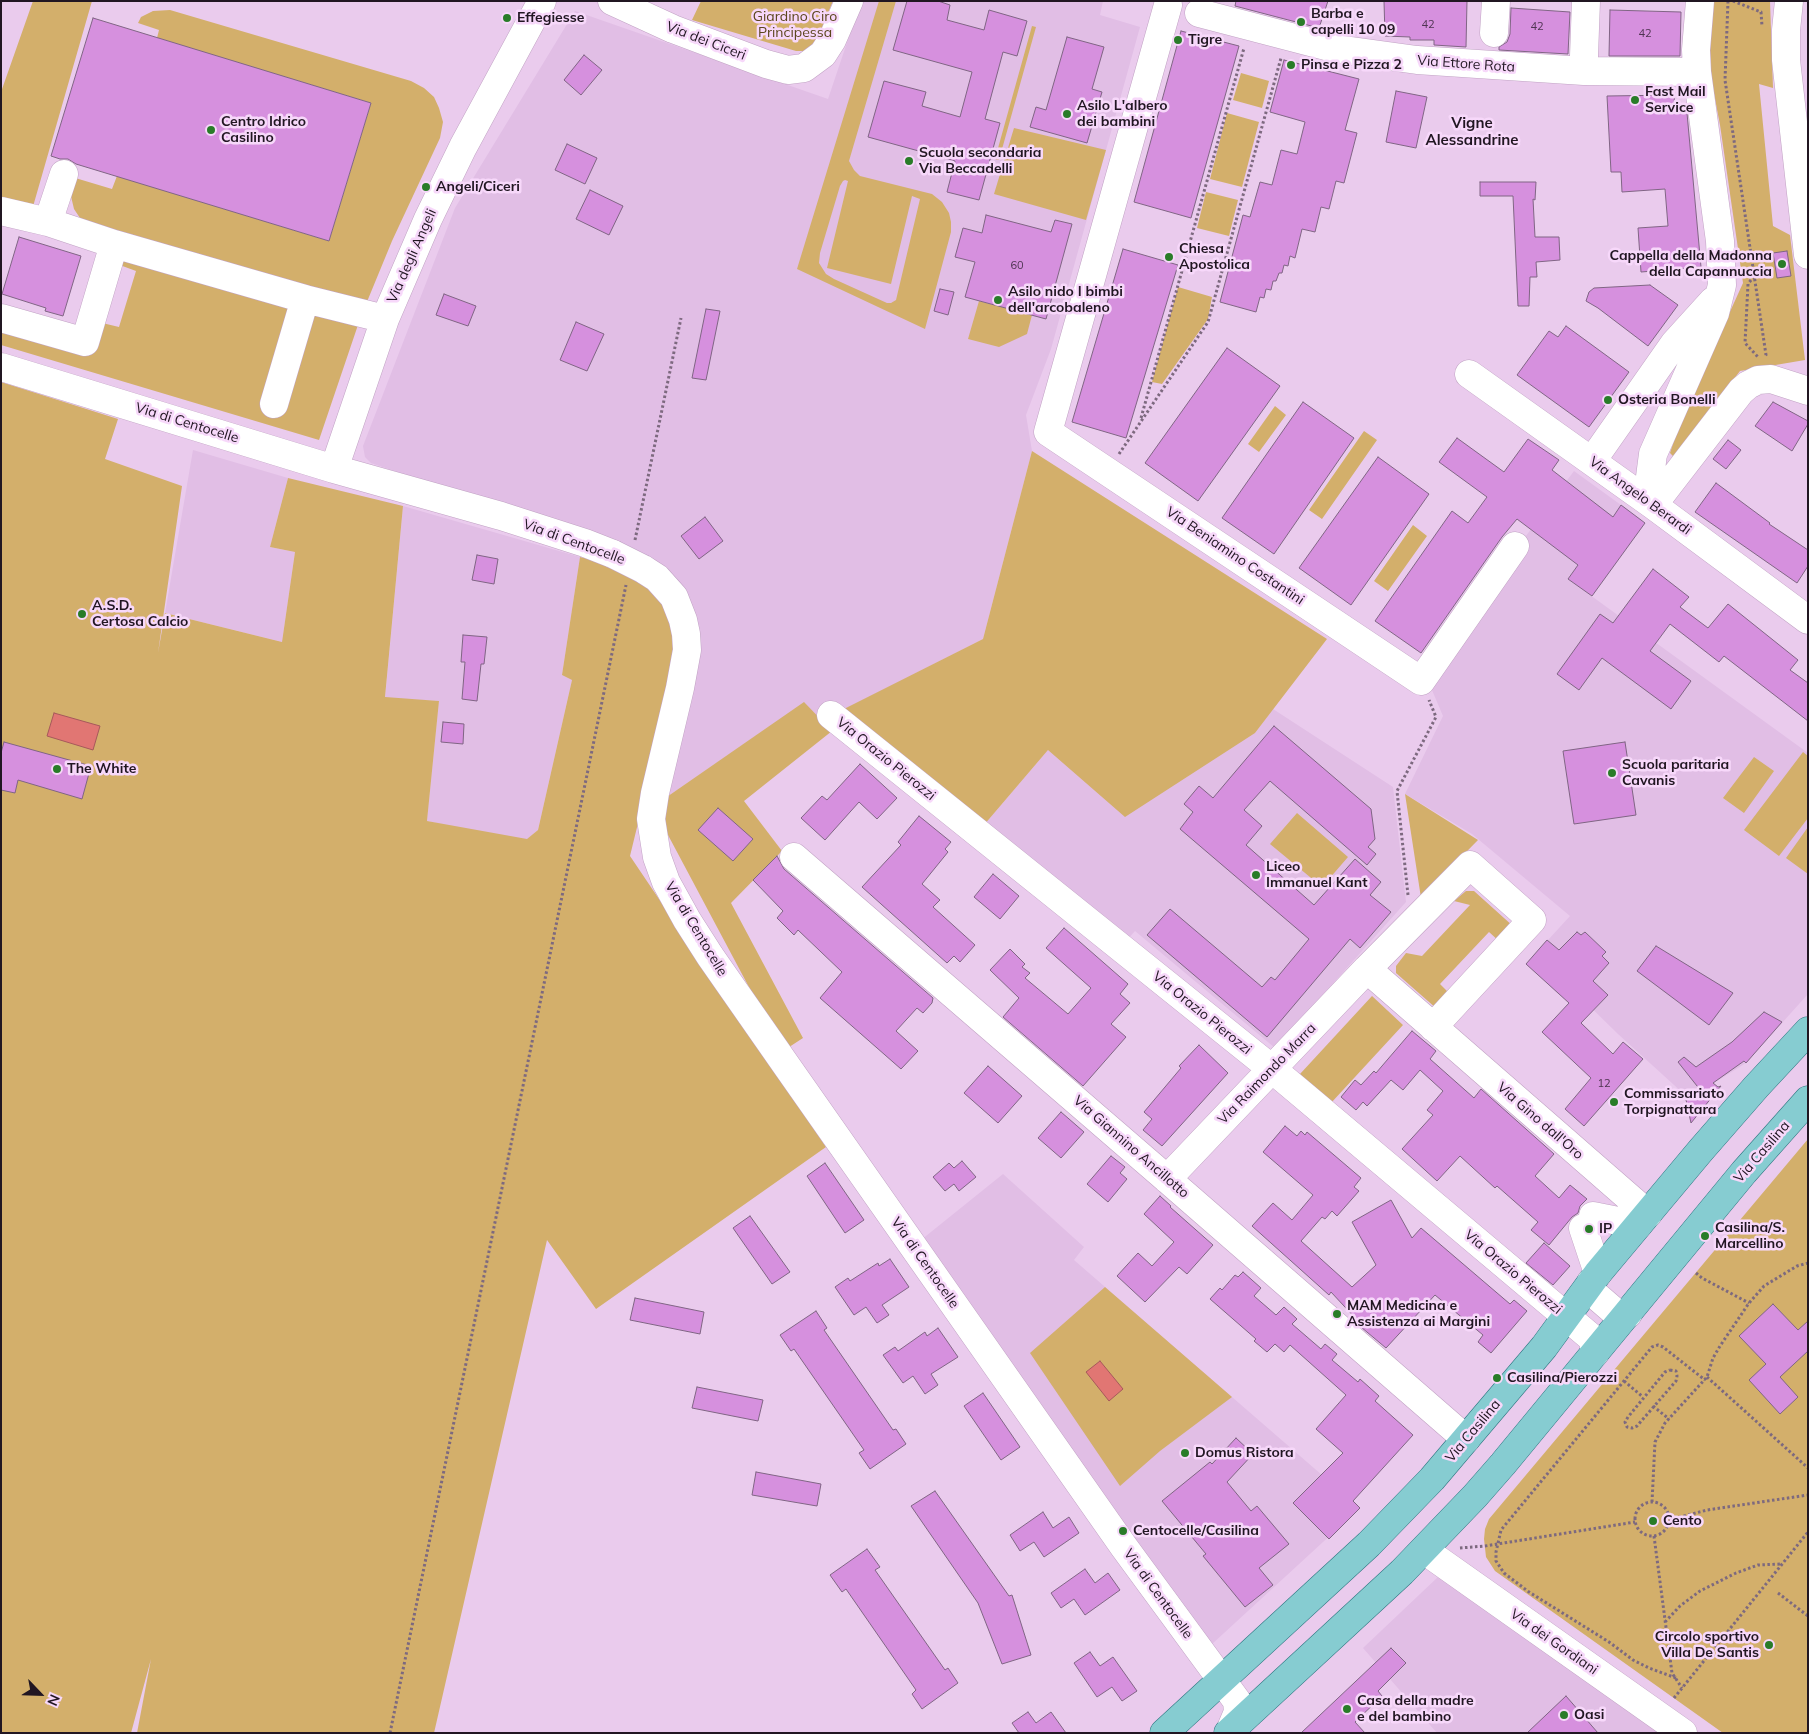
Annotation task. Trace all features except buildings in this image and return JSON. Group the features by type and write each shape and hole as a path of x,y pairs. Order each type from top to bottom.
{"main road":[{"name":"Via Casilina","path":"1164,1733 1383,1531 1440,1470 1544,1347 1595,1278 1643,1219 1756,1087 1808,1031"},
{"name":"Via Casilina","path":"1229,1732 1424,1550 1503,1464 1744,1172 1808,1100"}],"street":[{"name":"Via degli Angeli","path":"334,469 385,319 406,269 448,178 489,97 542,1"},
{"name":"Via dei Ciceri","path":"612,1 658,23 766,64 788,70 804,68 818,59 828,47 849,1"},
{"path":"1494,33 1496,1"},
{"path":"1584,56 1586,1"},
{"path":"1653,505 1650,477 1653,454 1710,326 1721,293 1723,276 1697,72 1696,50 1700,1"},
{"path":"1789,1 1786,30 1786,60 1798,96 1808,255"},
{"name":"Via Ettore Rota","path":"1164,3 1201,7 1242,34 1417,60 1584,71 1697,72"},
{"name":"Via Beniamino Costantini","path":"1164,3 1160,34 1048,432 1421,681"},
{"path":"48,222 64,174"},
{"path":"1,211 48,222 114,244 305,299 385,319"},
{"path":"1,318 85,342 114,244"},
{"path":"1592,461 1674,344 1721,293"},
{"path":"274,404 305,299"},
{"name":"Via di Centocelle","path":"1,367 334,469 501,516 585,543 624,548 635,575 658,578 674,597 686,634 686,650 680,688 651,819 657,857 666,882 687,920 780,1057 1124,1547 1238,1705 1236,1719 1229,1732"},
{"name":"Via Angelo Berardi","path":"1469,374 1653,505 1808,620"},
{"path":"1653,505 1741,391 1748,385 1758,380 1771,379 1808,391"},
{"path":"1421,681 1515,546"},
{"name":"Via Orazio Pierozzi","path":"831,716 1272,1069 1593,1339 1595,1353"},
{"name":"Via Giannino Ancillotto","path":"794,857 1167,1178 1466,1439"},
{"name":"Via Raimondo Marra","path":"1167,1178 1367,969 1470,865 1532,920 1433,1027"},
{"name":"Via Gino dall'Oro","path":"1367,969 1643,1219"},
{"path":"1628,1314 1615,1312 1593,1293 1590,1287 1595,1278 1588,1222 1643,1219"},
{"name":"Via dei Gordiani","path":"1424,1550 1683,1733"}],"path":[{"path":"1728,1 1725,80 1766,355 1761,360 1745,343 1748,284 1754,276"},
{"path":"1733,1 1761,12 1762,31"},
{"path":"1140,422 1242,34"},
{"path":"1118,456 1208,322 1281,54"},
{"path":"624,548 681,318"},
{"path":"390,1733 635,575"},
{"path":"1411,924 1397,791 1436,717 1421,681"},
{"path":"1652,1502 1655,1442 1669,1419 1706,1379 1713,1358 1720,1346 1749,1303 1764,1286 1797,1266 1808,1263"},
{"path":"1696,1273 1749,1303"},
{"path":"1676,1678 1648,1668 1633,1660 1609,1642 1529,1592 1504,1573 1496,1561 1497,1544 1501,1530 1624,1381 1652,1348 1658,1344 1706,1379 1808,1468"},
{"path":"1670,1370 1676,1371 1676,1381 1653,1406 1637,1426 1627,1428 1626,1419 1665,1372 1670,1370"},
{"path":"1624,1381 1644,1397"},
{"path":"1653,1406 1669,1419"},
{"path":"1669,1520 1707,1510 1808,1495"},
{"path":"1652,1502 1663,1505 1669,1520 1664,1531 1654,1536 1640,1531 1635,1522 1635,1516 1641,1506 1652,1502"},
{"path":"1460,1548 1635,1522"},
{"path":"1674,1698 1808,1532"},
{"path":"1654,1536 1672,1673 1682,1688"},
{"path":"1665,1622 1680,1606 1700,1591 1736,1573 1758,1565 1782,1564"},
{"path":"1778,1593 1808,1616"}],"shaded area":[{"path":"861,1 1103,1 1100,15 1140,27 1051,349 1026,415 1032,451 983,639 822,721 804,703 661,801 652,560 371,463 365,457 363,446 455,208 575,11 828,99"},
{"path":"193,450 288,478 270,547 295,552 282,642 165,613"},
{"name":"Scuola paritaria Cavanis","path":"1574,471 1621,505 1568,579 1808,753 1808,994 1746,1063 1701,1091 1685,1095 1573,990 1564,999 1526,964 1570,916 1472,834 1405,794 1443,716 1429,683 1520,544"},
{"path":"403,506 580,557 562,675 572,680 538,830 527,840 490,835 427,821 439,701 385,698"},
{"path":"1273,709 1393,787 1406,902 1275,1048 1135,931 1126,941 984,825 1048,750 1255,733"},
{"path":"54,713 100,726 93,750 47,736"},
{"name":"Domus Ristora","path":"1003,1174 1084,1247 1074,1260 1360,1508 1211,1645 921,1240"},
{"path":"1100,1361 1123,1389 1109,1401 1086,1372"},
{"path":"1439,1576 1668,1733 1437,1733 1363,1648"}],"green space":[{"path":"33,1 92,1 32,210 1,203 1,92"},
{"name":"Giardino Ciro Principessa","path":"701,1 833,1 818,37 804,51 796,51 692,20"},
{"path":"879,1 896,1 849,161 860,176 932,194 942,202 949,213 951,232 925,329 797,269","holes":["843,181 848,181 827,268 891,284 912,196 920,199 896,300 891,303 887,303 834,279 826,274 819,263 820,253 840,186"]},
{"path":"1713,1 1770,1 1773,88 1759,84 1773,226 1790,235 1805,360 1740,371 1675,456 1673,456 1670,453 1680,422 1743,283 1720,125 1708,62"},
{"path":"170,10 411,81 424,88 434,97 443,122 440,138 392,241 364,309 82,221 74,209 70,192 72,177 112,189 117,176 329,241 371,103 157,38 159,30 138,23 141,17 153,11"},
{"path":"1032,26 1036,27 999,160 995,159"},
{"path":"1241,73 1269,81 1262,108 1233,100"},
{"path":"1227,113 1259,122 1242,187 1210,179"},
{"path":"1014,128 1106,150 1086,220 994,194"},
{"path":"1206,192 1238,200 1229,236 1197,228"},
{"path":"118,259 307,313 359,322 319,440 1,345 1,326 79,350 98,322 119,327 136,271 117,264"},
{"path":"1178,287 1212,297 1208,319 1162,384 1152,382"},
{"path":"979,301 1032,315 1027,334 999,347 968,339"},
{"path":"1,382 118,419 105,459 182,486 158,653 165,613 282,642 295,552 270,547 288,478 403,506 385,697 439,701 427,821 527,839 538,830 572,680 562,675 580,557 619,566 659,593 678,634 648,782 630,856 826,1147 596,1309 547,1240 434,1733 137,1733 151,1659 131,1733 1,1733"},
{"path":"1275,406 1286,415 1259,452 1248,444"},
{"path":"1364,431 1377,440 1322,519 1309,510"},
{"path":"1032,451 1327,639 1255,733 1125,817 1048,750 984,825 838,712 983,639"},
{"path":"1413,525 1427,536 1388,591 1374,581"},
{"path":"804,702 832,731 744,801 782,851 731,903 803,1038 783,1051 660,820 661,801"},
{"path":"1803,752 1808,756 1808,818 1779,856 1744,830"},
{"path":"1754,757 1774,771 1744,813 1723,798"},
{"path":"1405,794 1478,840 1421,898"},
{"path":"1297,813 1348,857 1322,887 1270,844"},
{"path":"1808,827 1808,874 1786,858"},
{"path":"1466,891 1474,891 1514,927 1500,942 1489,932 1440,984 1450,994 1437,1009 1396,973 1396,966 1406,953 1422,956 1470,905 1454,901"},
{"path":"1372,996 1403,1025 1331,1103 1300,1074"},
{"path":"1808,1139 1808,1733 1723,1733 1495,1571 1486,1557 1485,1529 1489,1519"},
{"path":"1105,1287 1232,1397 1160,1451 1120,1486 1030,1353"}],"place":[{"name":"Effegiesse","path":"507,18"},
{"name":"Barba e capelli 10 09","path":"1301,22"},
{"name":"Tigre","path":"1178,40"},
{"name":"Pinsa e Pizza 2","path":"1291,65"},
{"name":"Fast Mail Service","path":"1635,100"},
{"name":"Asilo L'albero dei bambini","path":"1067,114"},
{"name":"Centro Idrico Casilino","path":"211,130"},
{"name":"Scuola secondaria Via Beccadelli","path":"909,161"},
{"name":"Angeli/Ciceri","path":"426,187"},
{"name":"Chiesa Apostolica","path":"1169,257"},
{"name":"Cappella della Madonna della Capannuccia","path":"1782,264"},
{"name":"Asilo nido I bimbi dell'arcobaleno","path":"998,300"},
{"name":"Osteria Bonelli","path":"1608,400"},
{"name":"A.S.D. Certosa Calcio","path":"82,614"},
{"name":"The White","path":"57,769"},
{"name":"Scuola paritaria Cavanis","path":"1612,773"},
{"name":"Liceo Immanuel Kant","path":"1256,875"},
{"name":"Commissariato Torpignattara","path":"1614,1102"},
{"name":"IP","path":"1589,1229"},
{"name":"Casilina/S. Marcellino","path":"1705,1236"},
{"name":"MAM Medicina e Assistenza ai Margini","path":"1337,1314"},
{"name":"Casilina/Pierozzi","path":"1497,1378"},
{"name":"Domus Ristora","path":"1185,1453"},
{"name":"Cento","path":"1653,1521"},
{"name":"Centocelle/Casilina","path":"1123,1531"},
{"name":"Circolo sportivo Villa De Santis","path":"1769,1645"},
{"name":"Casa della madre e del bambino","path":"1347,1709"},
{"name":"Oasi","path":"1564,1715"}],"district":[{"name":"Vigne Alessandrine","path":"1472,132"}]}
